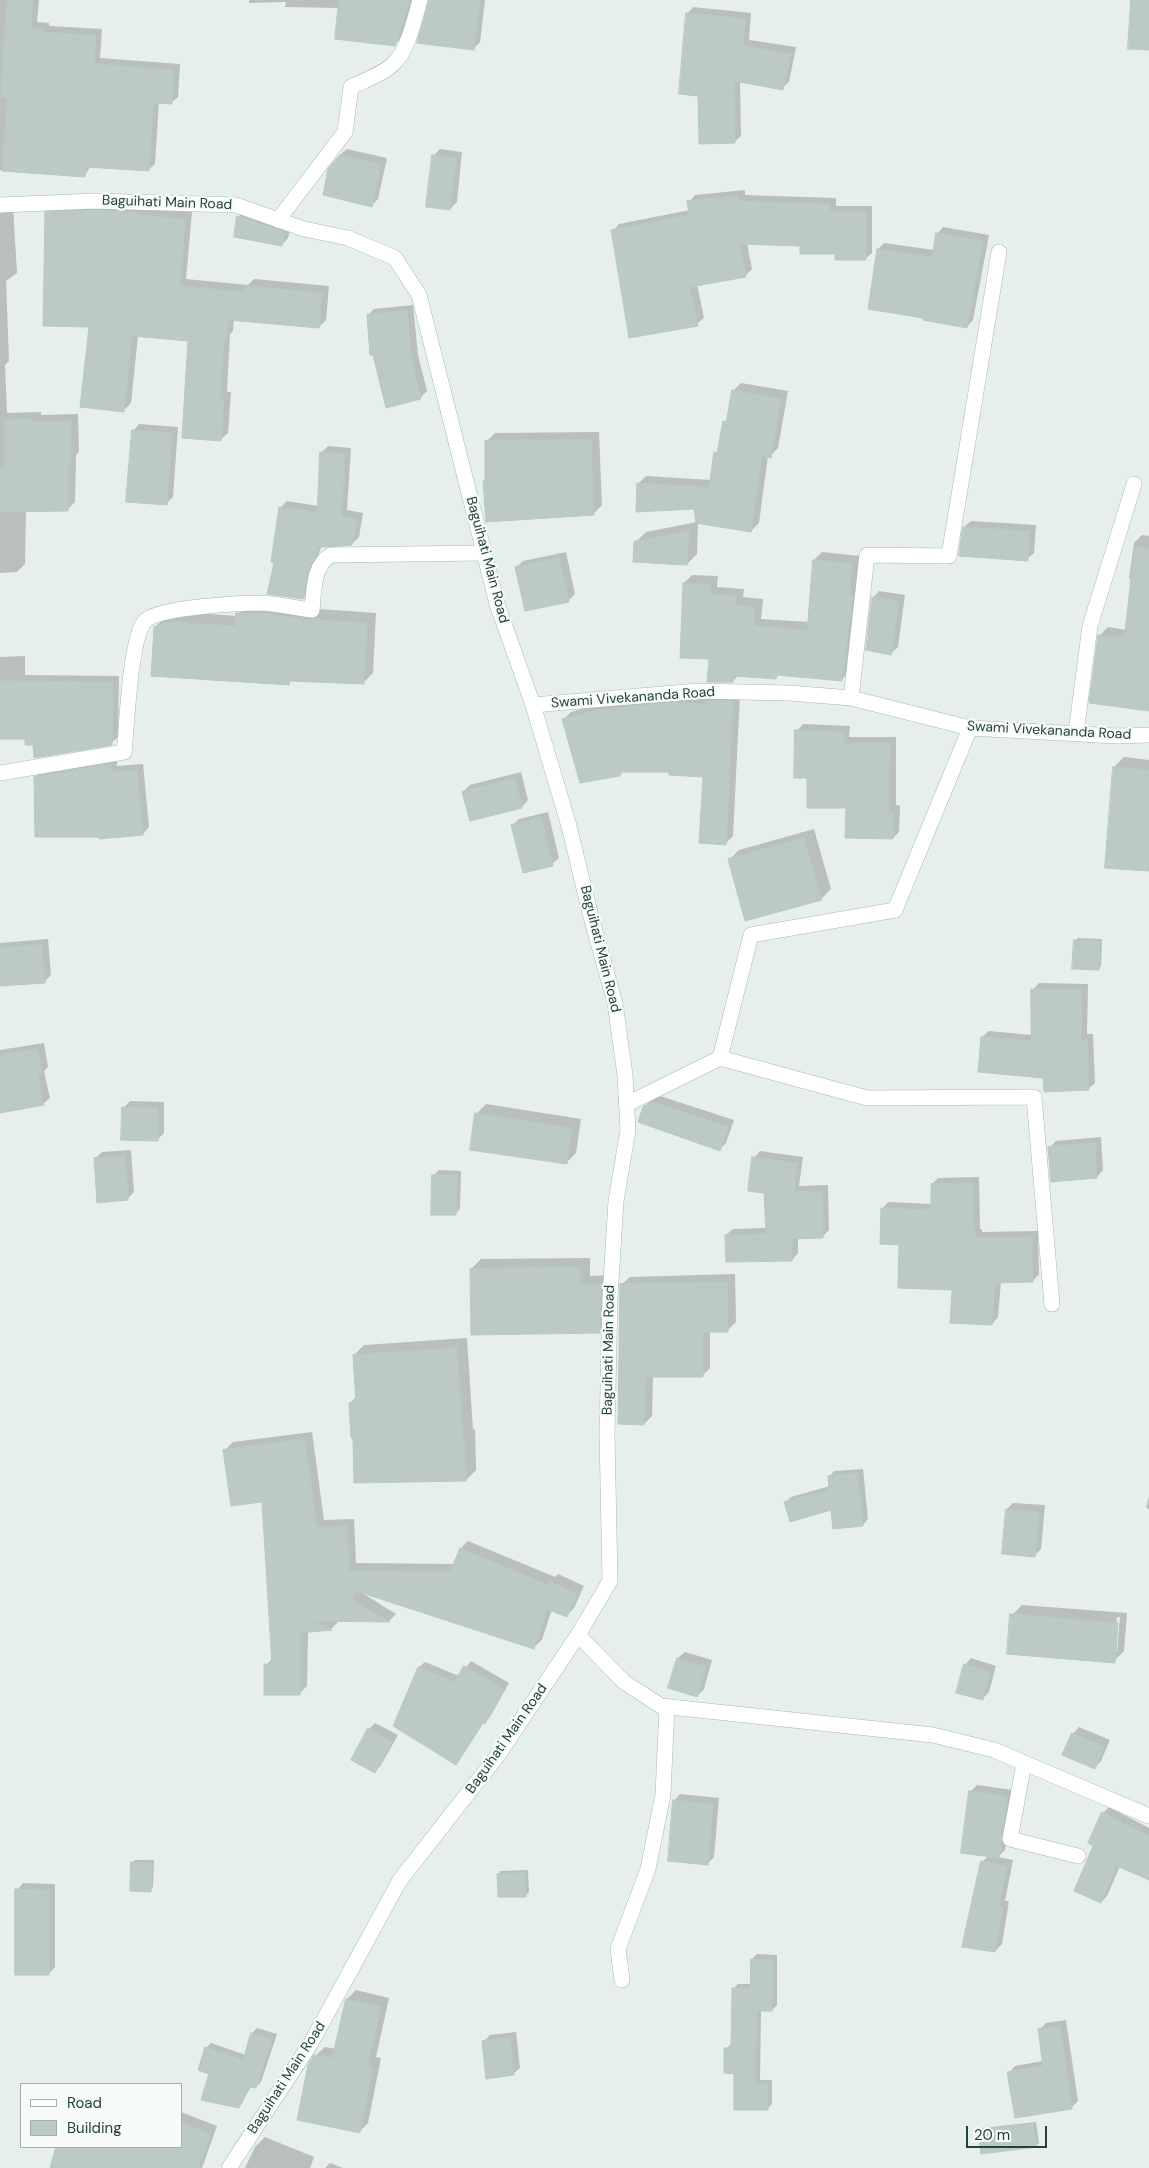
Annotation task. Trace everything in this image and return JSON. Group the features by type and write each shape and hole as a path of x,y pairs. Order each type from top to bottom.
{"street":[{"path":"278,220 345,132 351,88 385,71 397,61 408,39 420,0"},
{"name":"Baguihati Main Road","path":"0,205 94,201 236,205 304,229 348,238 395,258 419,295 497,604 533,705 569,826 590,913 615,1003 625,1075 628,1130 616,1201 610,1298 607,1434 610,1581 578,1635 498,1755 400,1880 311,2043 229,2168"},
{"path":"851,698 867,555 949,556 1000,252"},
{"path":"1076,733 1090,626 1134,484"},
{"path":"0,773 124,752 136,643 146,620 158,614 190,608 263,603 312,610 317,571 323,560 331,555 484,553"},
{"name":"Swami Vivekananda Road","path":"533,705 698,691 789,693 851,698 970,728 1117,736 1149,735"},
{"path":"720,1058 751,935 895,910 970,728"},
{"path":"627,1104 720,1058 867,1098 1034,1097 1052,1304"},
{"path":"578,1635 624,1682 661,1706 933,1736 994,1750 1149,1816"},
{"path":"622,1980 618,1949 648,1869 663,1795 667,1706"},
{"path":"1024,1763 1010,1839 1078,1856"}],"building":[{"path":"7,0 33,0 31,28 43,29 43,32 96,35 94,64 174,70 172,104 153,103 149,171 86,167 85,177 2,171 7,98 1,97"},
{"path":"339,0 410,0 395,46 335,39"},
{"path":"429,0 480,0 474,50 417,43"},
{"path":"1131,0 1149,0 1149,50 1128,49"},
{"path":"686,13 746,19 743,46 791,54 783,90 734,81 735,143 699,144 698,96 679,94"},
{"path":"340,155 381,164 372,207 323,195 328,169"},
{"path":"432,155 456,158 450,210 426,207"},
{"path":"738,196 739,201 830,204 830,212 866,212 866,260 835,260 835,254 800,254 800,246 740,244 746,277 690,287 698,326 629,338 611,230 689,215 687,201"},
{"path":"94,210 138,212 138,215 185,219 180,286 245,292 246,286 322,293 319,328 228,320 227,340 224,339 220,399 224,399 221,441 182,438 188,341 132,336 124,412 80,407 89,327 43,326 45,212"},
{"path":"237,216 285,232 282,246 234,237"},
{"path":"936,233 983,241 967,328 923,320 923,318 868,309 877,249 932,257"},
{"path":"407,311 412,362 421,399 386,408 373,355 370,355 367,315"},
{"path":"732,390 781,399 771,458 762,456 751,532 696,523 694,509 636,512 637,483 709,487 714,452 717,453 723,421 726,422"},
{"path":"33,419 33,422 71,421 71,462 68,462 68,511 0,512 0,470 5,470 4,420"},
{"path":"132,430 172,433 167,505 126,502"},
{"path":"591,440 594,515 486,522 483,481 485,481 485,441"},
{"path":"320,452 345,454 341,516 357,519 352,545 318,546 316,556 306,577 304,599 267,594 274,563 271,562 279,507 317,512"},
{"path":"963,527 1030,531 1028,561 959,556"},
{"path":"689,531 687,565 633,562 634,542"},
{"path":"1135,547 1149,548 1149,711 1089,703 1098,635 1124,638"},
{"path":"559,558 569,602 525,611 515,567"},
{"path":"813,560 852,563 850,594 853,595 842,681 777,675 776,679 734,676 733,682 707,682 709,659 680,658 683,583 710,584 710,594 736,596 736,605 755,607 754,626 807,630"},
{"path":"872,597 899,601 891,655 866,650"},
{"path":"236,613 263,613 303,619 367,623 364,684 290,681 289,685 151,676 154,627 168,622 235,626"},
{"path":"0,681 113,682 112,745 34,758 33,745 25,745 25,739 0,739"},
{"path":"705,701 733,701 726,845 699,843 703,777 669,775 669,772 620,772 620,776 580,783 562,719 602,709 677,702 705,704"},
{"path":"795,730 844,732 843,743 890,743 889,812 894,812 893,839 845,838 846,808 807,808 807,778 794,778"},
{"path":"111,764 111,772 137,770 143,835 99,839 98,837 35,837 34,777"},
{"path":"1113,767 1149,770 1149,871 1105,868"},
{"path":"515,778 522,808 470,821 462,792"},
{"path":"541,818 553,866 523,873 511,825"},
{"path":"804,838 822,900 745,921 728,859"},
{"path":"1074,940 1100,941 1099,970 1072,969"},
{"path":"42,945 45,983 0,986 0,948"},
{"path":"1031,989 1082,990 1081,1040 1087,1040 1089,1090 1044,1092 1043,1078 978,1072 981,1037 1031,1041"},
{"path":"38,1049 42,1075 38,1075 44,1105 0,1113 0,1055"},
{"path":"653,1102 728,1127 720,1151 638,1122 643,1107"},
{"path":"122,1107 158,1108 158,1141 121,1140"},
{"path":"475,1113 572,1128 567,1164 470,1150"},
{"path":"1095,1143 1097,1178 1051,1182 1048,1147"},
{"path":"125,1156 128,1200 97,1203 94,1158"},
{"path":"752,1157 797,1163 794,1192 822,1191 823,1238 792,1239 792,1261 726,1262 725,1235 766,1234 764,1193 748,1191"},
{"path":"432,1175 457,1175 456,1215 431,1215"},
{"path":"973,1183 974,1235 976,1235 976,1238 1032,1237 1033,1282 995,1283 992,1325 950,1323 952,1290 898,1288 899,1245 880,1244 881,1208 931,1210 931,1184"},
{"path":"580,1267 580,1285 601,1285 600,1333 471,1335 470,1269"},
{"path":"727,1282 728,1332 703,1332 703,1377 646,1377 644,1425 618,1424 620,1284"},
{"path":"457,1348 463,1439 465,1439 466,1481 354,1483 353,1438 351,1438 349,1403 356,1402 353,1355"},
{"path":"305,1439 317,1527 347,1526 349,1571 450,1572 460,1548 548,1585 549,1581 577,1594 567,1617 547,1609 534,1649 356,1591 352,1600 390,1622 313,1621 332,1630 300,1633 300,1695 264,1695 264,1664 272,1665 262,1502 231,1506 223,1450"},
{"path":"858,1473 863,1526 833,1529 831,1510 790,1522 784,1502 829,1490 828,1476"},
{"path":"1006,1509 1039,1512 1035,1557 1002,1554"},
{"path":"1010,1614 1118,1623 1115,1663 1007,1654"},
{"path":"677,1658 706,1667 697,1697 668,1688"},
{"path":"964,1664 990,1672 983,1700 956,1693"},
{"path":"464,1666 504,1689 485,1724 483,1723 456,1765 393,1726 418,1667 454,1682"},
{"path":"368,1728 392,1742 375,1773 351,1760"},
{"path":"1072,1733 1104,1747 1095,1769 1062,1755"},
{"path":"969,1791 1007,1796 999,1858 961,1853"},
{"path":"673,1800 713,1804 708,1865 668,1861"},
{"path":"1102,1812 1149,1836 1149,1880 1117,1866 1101,1903 1074,1891 1093,1846 1088,1843"},
{"path":"981,1861 1007,1866 999,1907 1003,1908 995,1952 962,1947"},
{"path":"131,1862 152,1863 151,1892 130,1891"},
{"path":"525,1873 526,1897 498,1897 497,1874"},
{"path":"15,1889 49,1890 49,1975 15,1975"},
{"path":"751,1959 773,1960 772,2011 757,2011 755,2084 768,2084 768,2110 734,2110 734,2074 724,2073 724,2048 731,2048 732,1988 750,1989"},
{"path":"346,1999 381,2007 368,2066 373,2067 360,2133 297,2120 308,2065 314,2055 332,2058"},
{"path":"1060,2026 1072,2109 1015,2118 1007,2072 1043,2066 1038,2029"},
{"path":"251,2033 272,2039 256,2088 250,2087 239,2108 201,2100 209,2074 198,2070 205,2047 243,2060"},
{"path":"510,2038 514,2075 486,2079 482,2041"},
{"path":"182,2122 211,2134 198,2168 50,2168 56,2148 182,2148"},
{"path":"1033,2124 1037,2147 981,2154 978,2130"}]}
